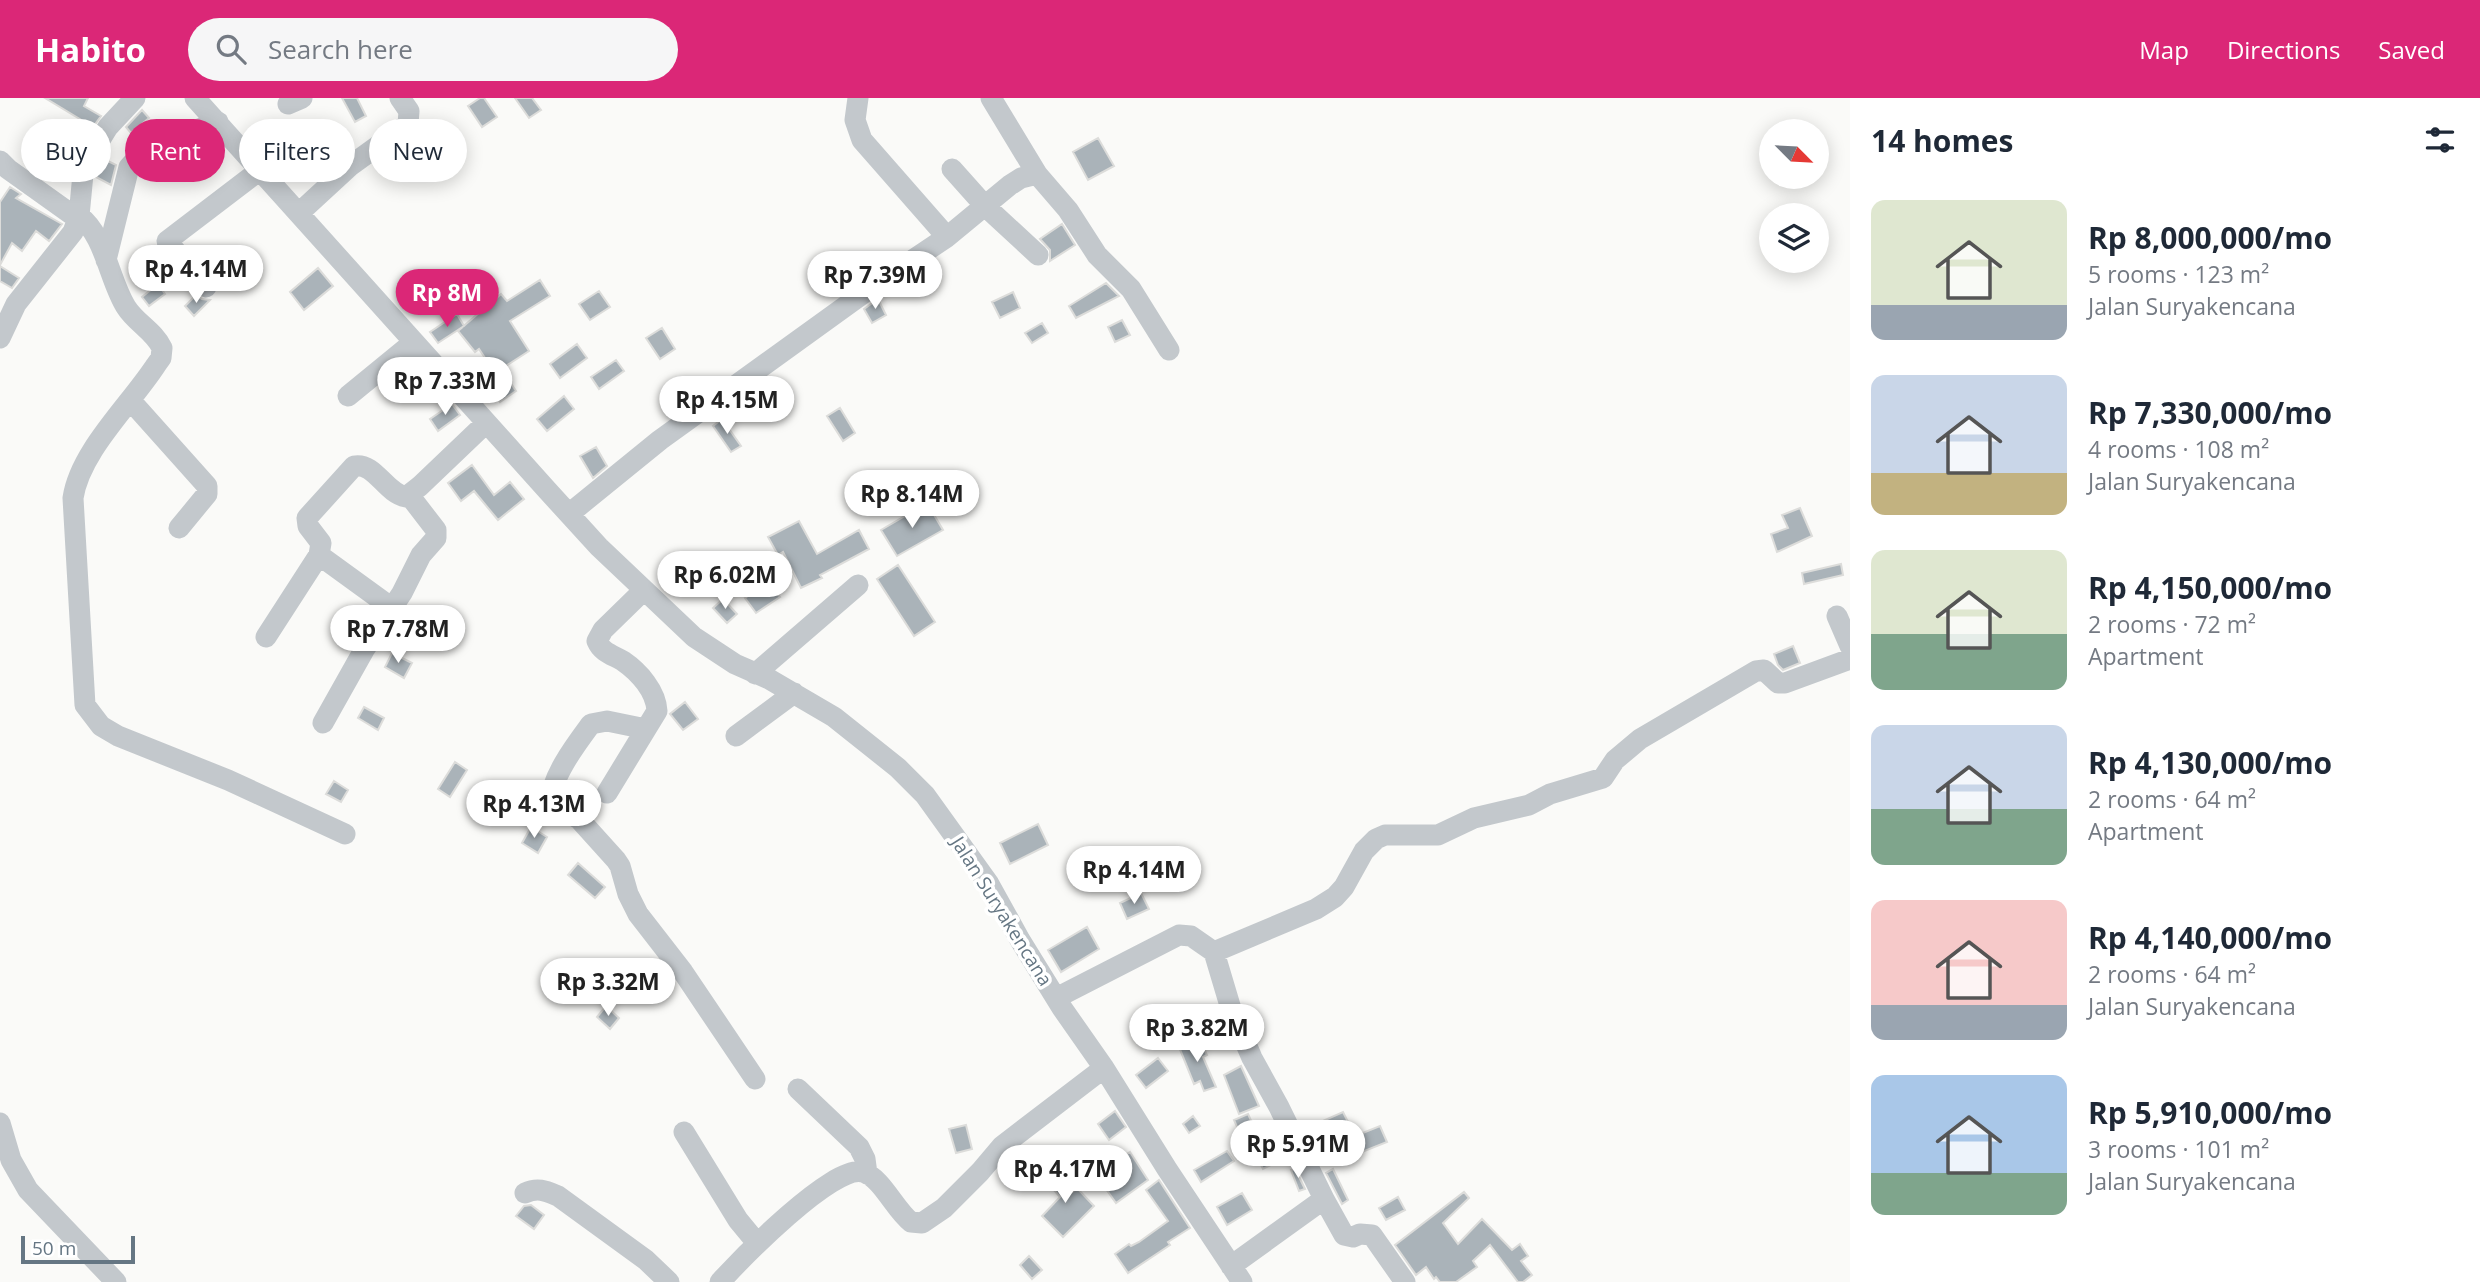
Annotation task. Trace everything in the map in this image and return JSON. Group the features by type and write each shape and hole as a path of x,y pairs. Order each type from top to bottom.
{"street":[{"path":"0,338 16,304 73,232 87,161 108,127 135,98"},
{"name":"Jalan Suryakencana","path":"195,98 216,119"},
{"path":"299,213 350,166 408,124 409,111 400,98"},
{"path":"858,98 855,120 862,140 947,237"},
{"path":"990,98 1037,174 1068,210 1097,255 1130,289 1169,350"},
{"name":"Jalan Suryakencana","path":"225,129 239,146"},
{"path":"0,160 8,170 89,224 125,306 135,320 157,339 162,348 161,358 96,447 74,487 85,705 88,712 101,726 118,736 228,780 345,834"},
{"path":"952,169 985,206 1038,255"},
{"path":"569,514 660,440 947,237 1010,185 1021,178 1037,174"},
{"path":"106,260 125,182"},
{"path":"206,287 167,241 244,182"},
{"name":"Jalan Suryakencana","path":"271,182 569,514 644,590 707,646 794,693 862,738 925,795 989,884 1056,998 1237,1274"},
{"path":"348,396 414,342"},
{"path":"131,401 207,486 207,494 179,528"},
{"path":"267,637 319,555 321,543 306,521 354,466 366,467 395,494 405,497 486,423"},
{"path":"323,723 421,555 434,541 436,534 432,525 409,495"},
{"path":"319,555 392,608"},
{"path":"755,674 858,585"},
{"path":"607,793 657,711 657,703 631,667 602,650 597,641 603,630 644,590"},
{"path":"1837,615 1850,646"},
{"path":"1214,951 1316,909 1335,897 1344,887 1364,851 1376,839 1385,835 1438,835 1474,818 1529,804 1550,794 1603,778 1615,760 1640,738 1756,671 1764,670 1778,683 1785,683 1850,659"},
{"path":"736,736 794,693"},
{"path":"646,729 607,721 592,724 566,761 552,790 551,802 579,819 616,860 638,914 683,972 755,1079"},
{"path":"1056,998 1179,935 1191,936 1214,951 1231,1009 1252,1058 1344,1235 1372,1235 1405,1282"},
{"path":"720,1282 757,1244 821,1189 856,1171 867,1174 876,1182 908,1220 915,1224 922,1223 944,1208 1002,1146 1104,1068"},
{"path":"798,1090 859,1147 867,1174"},
{"path":"0,1123 15,1169 29,1190 116,1282"},
{"path":"684,1132 738,1220 757,1244"},
{"path":"525,1193 545,1190 558,1196 646,1260 669,1282"},
{"path":"1237,1274 1324,1199"}],"building":[{"path":"45,98 88,98 84,106 101,116 99,119 80,119"},
{"path":"342,98 357,98 366,116 355,122"},
{"path":"484,98 497,117 482,127 468,106"},
{"path":"515,98 532,98 541,110 529,118"},
{"path":"142,110 149,118 148,119 134,119"},
{"path":"1098,138 1114,166 1088,180 1073,152"},
{"path":"111,162 116,165 111,185 105,182 111,182"},
{"path":"10,187 21,194 16,198 62,224 49,241 36,231 22,251 12,243 0,265 0,202"},
{"path":"1062,224 1075,245 1050,261 1050,250 1040,239"},
{"path":"0,266 19,278 12,288 0,281"},
{"path":"318,268 333,286 304,310 290,292"},
{"path":"540,280 550,296 510,321 529,351 495,373 479,349 475,352 458,331 501,294 507,301"},
{"path":"1106,283 1119,296 1076,318 1069,306"},
{"path":"158,284 165,294 149,306 142,297"},
{"path":"599,291 610,307 590,320 579,304"},
{"path":"1013,292 1020,308 1000,318 992,302"},
{"path":"196,295 210,300 194,316 185,306"},
{"path":"878,299 886,315 872,323 864,309"},
{"path":"457,314 464,326 438,343 430,332"},
{"path":"1122,320 1130,335 1115,342 1108,327"},
{"path":"1042,323 1048,333 1032,343 1025,333"},
{"path":"662,328 675,349 660,359 646,338"},
{"path":"577,344 587,358 560,378 550,364"},
{"path":"616,360 624,371 599,389 591,377"},
{"path":"506,376 516,391 500,402 490,386"},
{"path":"564,396 574,409 547,431 537,419"},
{"path":"452,404 460,415 438,431 430,419"},
{"path":"840,408 855,433 843,441 827,416"},
{"path":"722,419 741,446 731,452 713,426"},
{"path":"596,447 607,466 593,478 580,456"},
{"path":"472,465 494,495 510,482 524,499 498,520 474,491 461,501 448,483"},
{"path":"927,503 943,530 897,556 881,530"},
{"path":"1800,508 1812,536 1777,552 1771,534 1788,528 1782,515"},
{"path":"799,521 817,554 859,530 869,549 801,588 783,552 778,555 768,537"},
{"path":"1841,564 1843,575 1804,584 1802,573"},
{"path":"898,565 935,622 914,636 877,579"},
{"path":"769,582 780,597 756,613 745,598"},
{"path":"723,599 737,614 727,623 713,608"},
{"path":"1793,646 1800,663 1783,670 1774,654"},
{"path":"392,653 412,663 404,678 385,667"},
{"path":"685,702 698,719 683,730 670,714"},
{"path":"364,707 384,718 378,730 358,718"},
{"path":"455,762 467,770 450,797 438,789"},
{"path":"334,781 348,790 341,802 326,794"},
{"path":"1038,824 1048,845 1010,864 1000,843"},
{"path":"531,827 547,837 538,853 522,843"},
{"path":"578,863 605,887 595,898 568,875"},
{"path":"1141,893 1149,909 1127,919 1120,903"},
{"path":"1087,927 1099,949 1061,972 1048,950"},
{"path":"606,1006 619,1018 610,1029 597,1017"},
{"path":"1199,1038 1207,1055 1203,1057 1216,1087 1204,1091 1200,1081 1194,1084 1179,1047"},
{"path":"1158,1058 1168,1071 1146,1088 1136,1075"},
{"path":"1241,1066 1259,1106 1239,1114 1224,1075"},
{"path":"1115,1111 1126,1127 1109,1140 1098,1124"},
{"path":"1343,1112 1351,1128 1323,1140 1316,1124"},
{"path":"1248,1114 1255,1129 1241,1136 1234,1120"},
{"path":"1193,1116 1200,1126 1189,1133 1183,1124"},
{"path":"966,1125 972,1149 956,1153 949,1129"},
{"path":"1380,1126 1387,1142 1362,1152 1355,1136"},
{"path":"1271,1140 1281,1160 1263,1169 1258,1159 1263,1157 1258,1146"},
{"path":"1227,1151 1234,1161 1201,1182 1194,1170"},
{"path":"1130,1152 1148,1180 1116,1203 1096,1175"},
{"path":"1051,1168 1072,1192 1077,1188 1094,1206 1063,1237 1042,1216 1060,1197 1042,1176"},
{"path":"1295,1169 1305,1189 1299,1191 1291,1170"},
{"path":"1333,1169 1348,1200 1342,1204 1326,1173"},
{"path":"1159,1180 1190,1228 1128,1273 1115,1254 1129,1244 1131,1246 1139,1242 1168,1221 1146,1190"},
{"path":"1464,1192 1469,1198 1443,1223 1458,1244 1482,1219 1512,1250 1520,1244 1528,1256 1521,1261 1532,1275 1523,1282 1518,1282 1490,1245 1473,1261 1477,1267 1456,1282 1440,1282 1436,1277 1434,1279 1426,1267 1416,1275 1395,1245"},
{"path":"1242,1193 1252,1210 1227,1225 1217,1207"},
{"path":"1398,1197 1405,1210 1386,1220 1379,1208"},
{"path":"531,1205 544,1215 534,1229 516,1216 524,1206"},
{"path":"1029,1256 1042,1270 1032,1279 1020,1265"}]}
